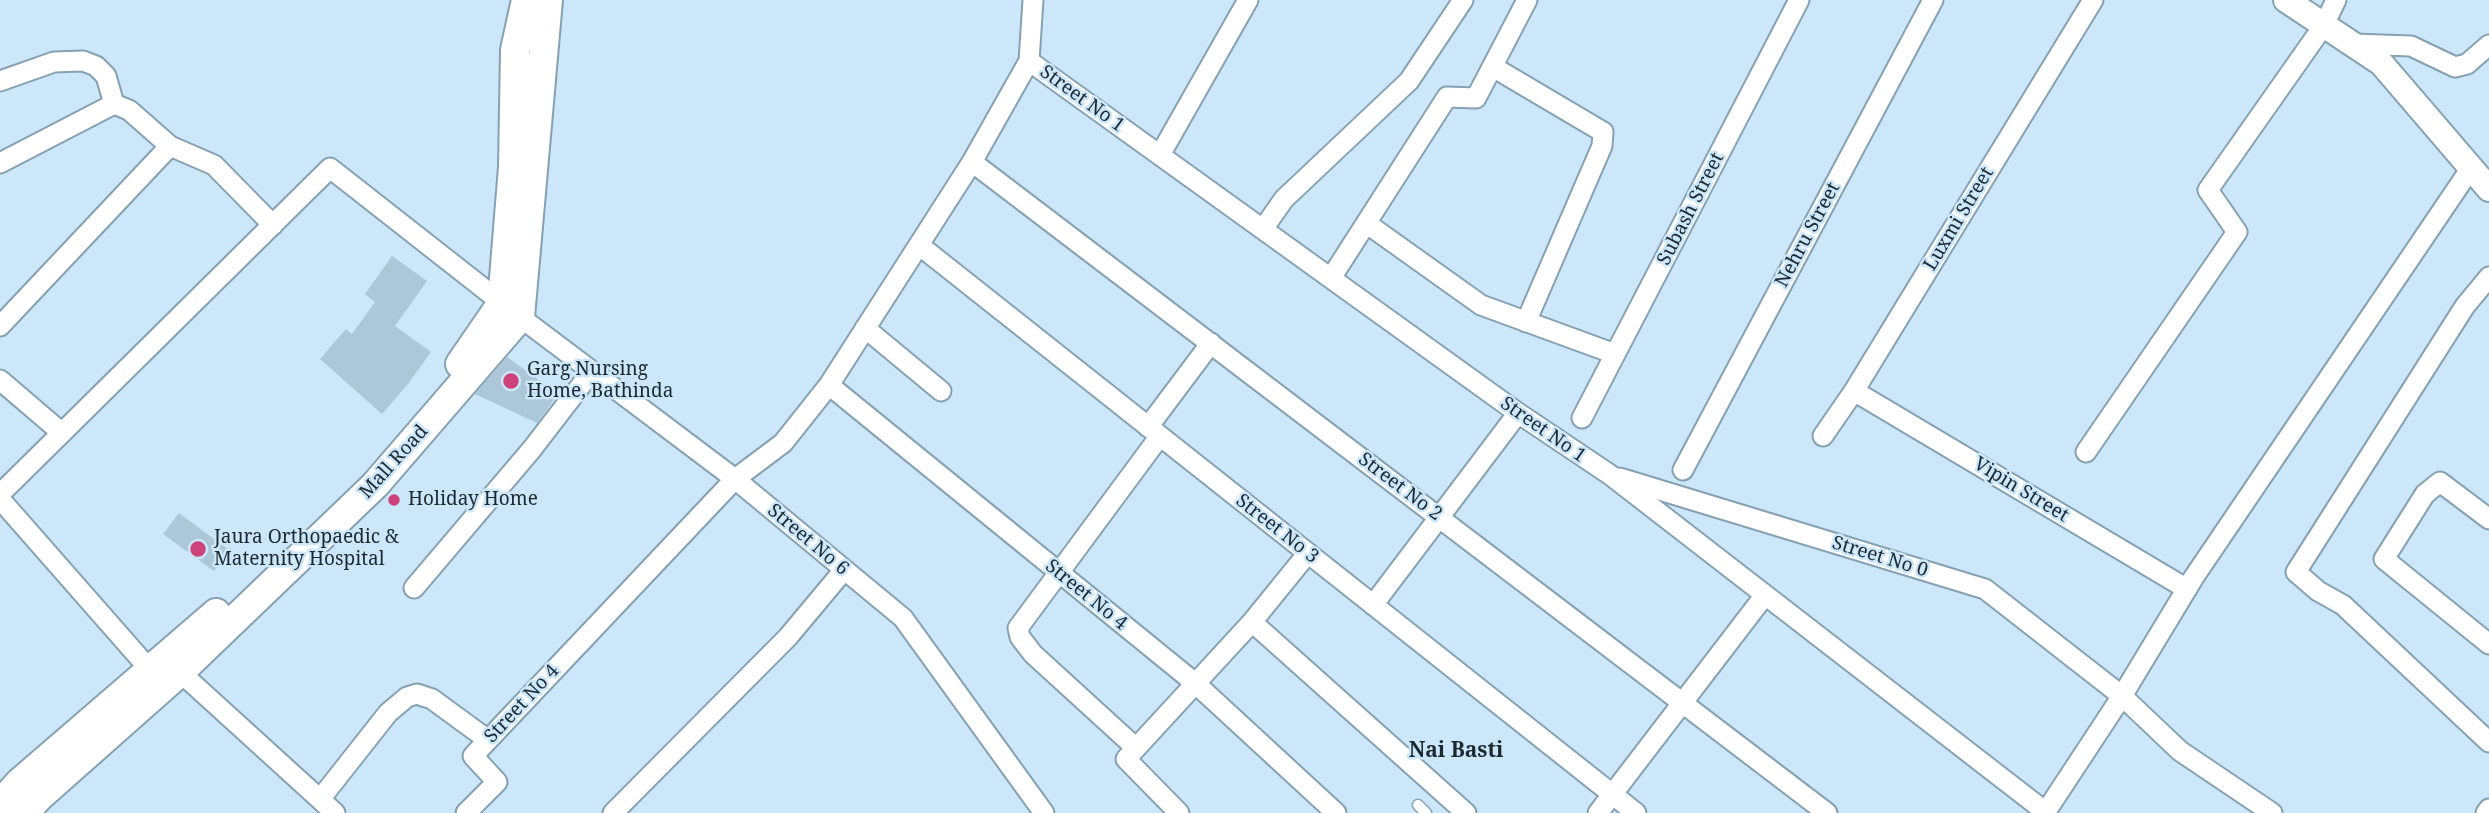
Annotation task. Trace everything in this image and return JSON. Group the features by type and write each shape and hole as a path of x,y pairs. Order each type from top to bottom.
{"main road":[{"path":"511,310 515,50 526,0"},
{"path":"0,804 20,782 150,671 341,495 511,310 548,0"},
{"name":"Mall Road","path":"24,813 180,672 375,485 511,310"}],"street":[{"name":"Street No 4","path":"466,813 497,782 473,756 735,479 783,443 829,385 972,162 1029,61 1033,0"},
{"path":"1160,155 1248,0"},
{"path":"1263,229 1284,199 1409,81 1463,0"},
{"path":"1331,278 1447,97 1476,98 1527,0"},
{"name":"Subash Street","path":"1582,418 1799,0"},
{"name":"Nehru Street","path":"1684,470 1933,0"},
{"name":"Luxmi Street","path":"1823,436 1854,391 2093,0"},
{"path":"2286,0 2381,63 2489,189"},
{"path":"2086,452 2237,232 2208,190 2324,25 2336,0"},
{"path":"2353,44 2411,46 2455,67 2466,64 2489,45"},
{"path":"0,81 54,62 83,61 96,66 106,76 114,104"},
{"name":"Street No 1","path":"1029,61 1518,413 1609,474 2046,813"},
{"path":"1493,67 1603,132 1602,146 1526,323"},
{"path":"0,163 114,104 129,110 170,146 214,165 272,225 0,494"},
{"path":"0,326 170,146"},
{"name":"Street No 2","path":"972,162 1828,813"},
{"name":"Street No 6","path":"272,225 330,168 511,310 735,479 902,618 1044,813"},
{"path":"2046,813 2187,589 2471,168"},
{"path":"1366,223 1481,305 1615,354"},
{"name":"Street No 3","path":"919,245 1636,813"},
{"path":"2489,277 2465,306 2296,572 2318,591 2343,604 2489,742"},
{"path":"865,328 941,391"},
{"path":"1136,748 1033,654 1020,637 1018,628 1060,573 1211,343"},
{"path":"414,588 532,449 592,371"},
{"path":"0,380 62,433"},
{"name":"Street No 4","path":"829,385 1195,683 1336,813"},
{"name":"Vipin Street","path":"1854,391 2187,589"},
{"path":"1373,605 1518,413"},
{"name":"Street No 0","path":"1609,474 1985,589 2122,696 2180,751 2272,813"},
{"path":"2489,519 2440,482 2425,494 2384,559 2489,644"},
{"path":"0,499 150,671"},
{"path":"1179,813 1126,758 1252,622 1308,553"},
{"path":"613,813 788,637 844,569"},
{"path":"1598,813 1765,595"},
{"path":"1252,622 1466,813"},
{"path":"180,672 335,813"},
{"path":"321,798 388,713 407,696 417,694 432,699 488,740"}],"lane":[{"path":"1418,805 1426,813"}],"building":[{"path":"392,256 427,281 395,326 431,352 382,414 320,359 346,329 352,334 375,302 365,294"},
{"path":"507,357 558,394 537,423 475,394"},
{"path":"179,513 230,551 214,571 163,534"}],"place":[{"name":"Garg Nursing Home, Bathinda","path":"511,381"},
{"name":"Holiday Home","path":"394,500"},
{"name":"Jaura Orthopaedic & Maternity Hospital","path":"198,549"}],"district":[{"name":"Nai Basti","path":"1456,751"}]}
